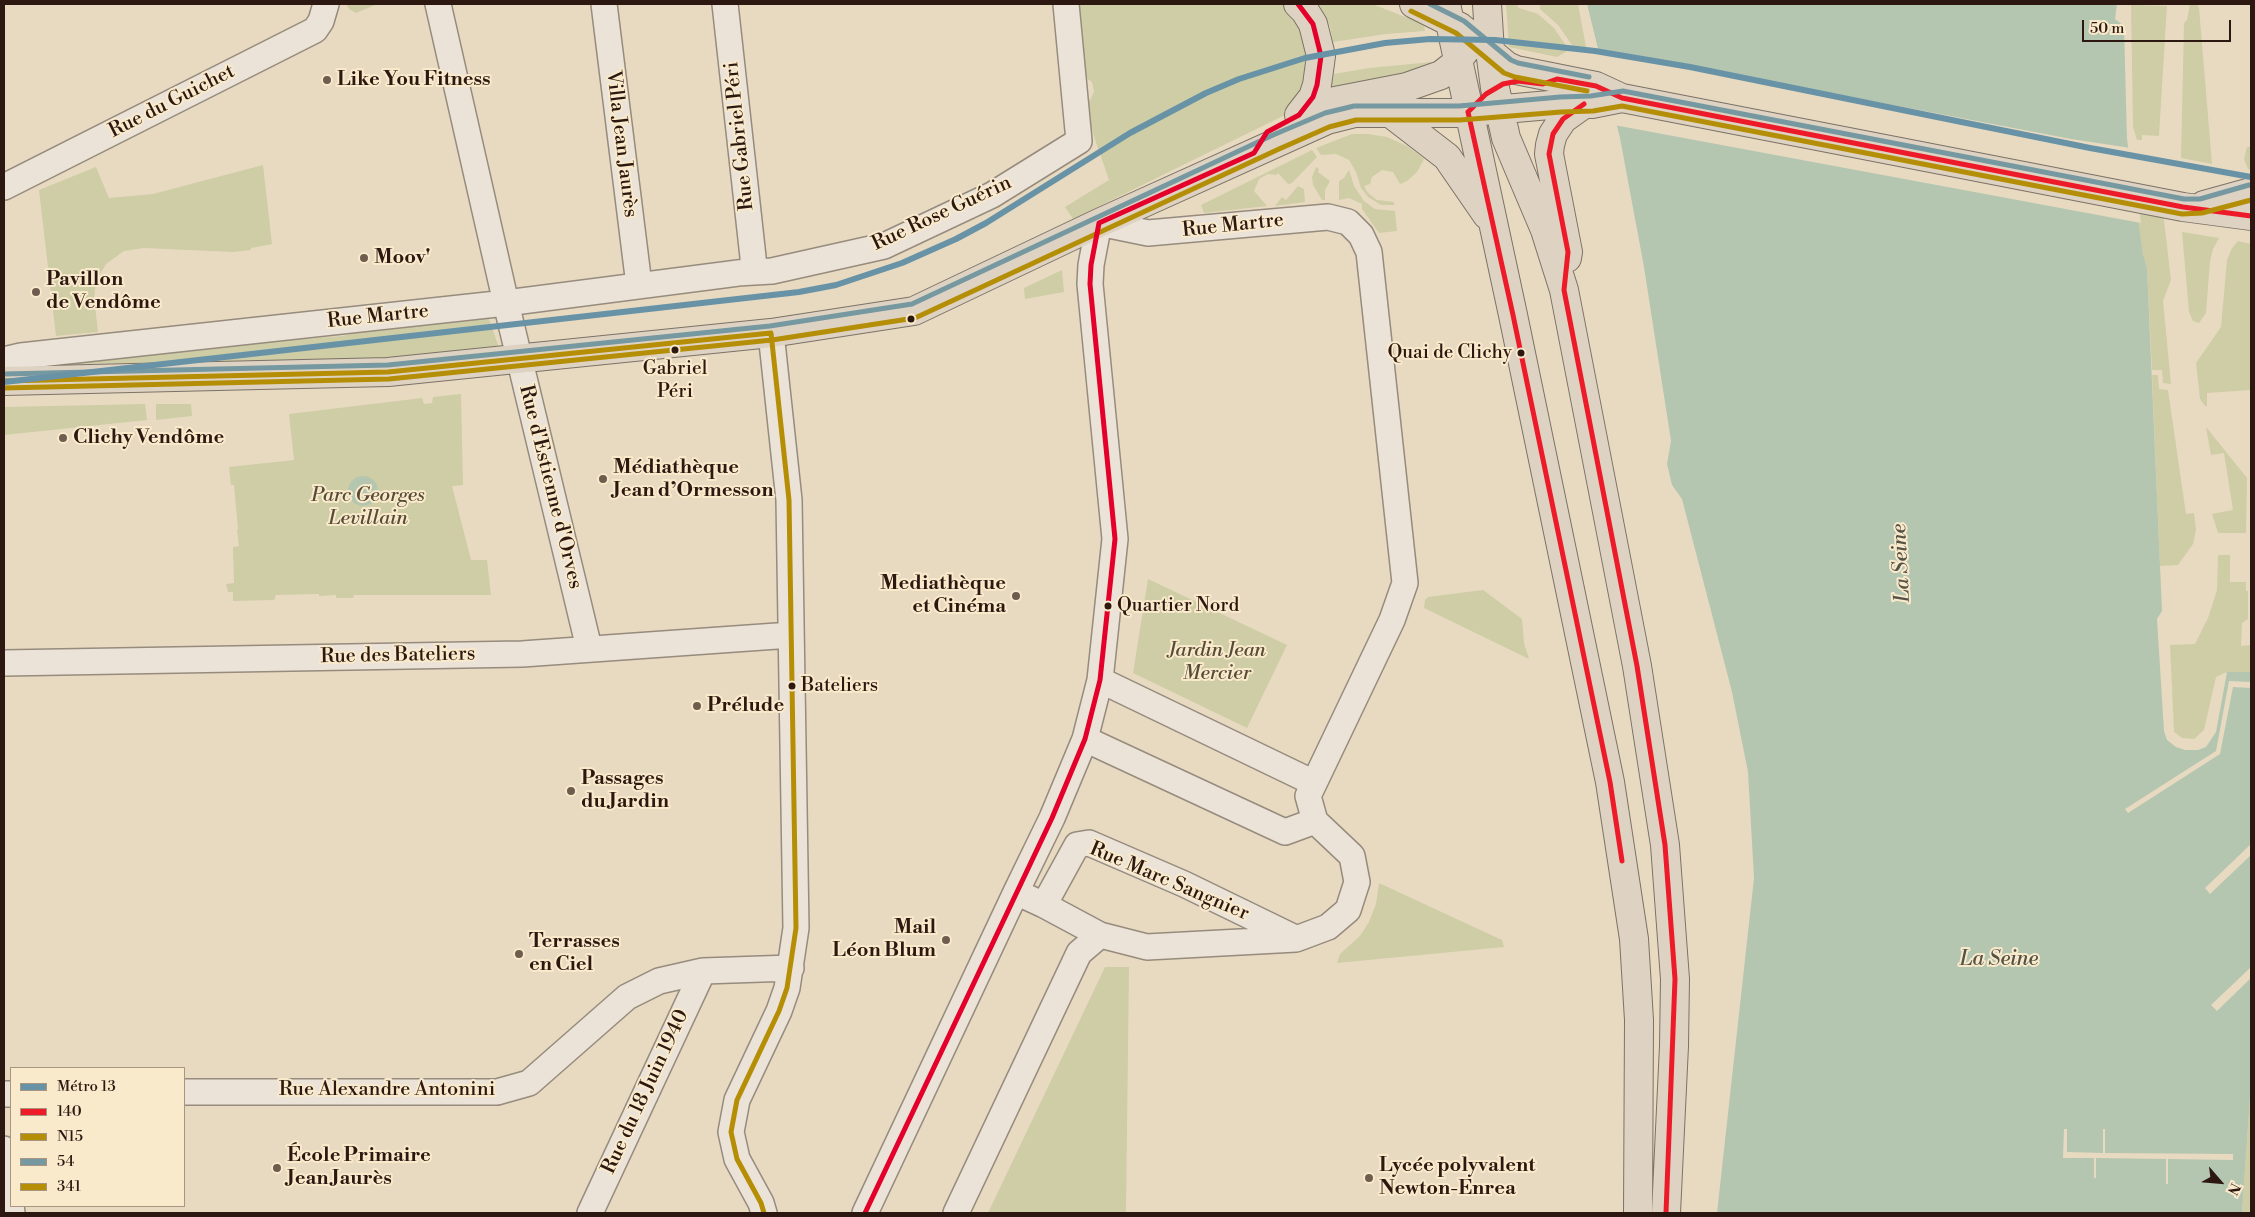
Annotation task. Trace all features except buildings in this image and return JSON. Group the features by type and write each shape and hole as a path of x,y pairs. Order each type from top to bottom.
{"main road":[{"path":"1298,4 1313,24 1321,56 1317,85 1313,97 1299,115"},
{"path":"1414,4 1448,12 1507,66 1566,101"},
{"path":"1486,4 1481,44 1493,102 1506,138 1545,230 1564,290 1637,666 1664,845 1675,979 1674,1046 1666,1213"},
{"path":"1448,12 1460,66 1493,102 1492,222 1610,782 1634,939 1639,1020 1638,1213"},
{"path":"1254,153 1267,132 1299,115 1340,99 1415,84 1460,66 1481,44"},
{"path":"1564,290 1568,252 1550,154 1553,134 1566,101 1596,86 1622,98 2183,207 2251,216"},
{"path":"4,381 388,372 771,333 914,311 1099,223 1334,118 1355,113 1390,113 1493,102 1622,98"},
{"path":"1390,113 1447,157 1492,222"},
{"path":"2183,207 2201,206 2251,192"}],"street":[{"name":"Rue du Guichet","path":"4,187 315,30 321,21 326,4"},
{"name":"Rue d'Estienne d'Orves","path":"438,4 506,303 589,648"},
{"name":"Villa Jean Jaurès","path":"604,4 639,285"},
{"name":"Rue Gabriel Péri","path":"724,4 753,257 744,271"},
{"name":"Rue Rose Guérin","path":"744,271 772,271 884,246 992,195 1079,141 1066,4"},
{"name":"Rue Martre","path":"1099,223 1148,233 1328,217 1348,222 1361,235 1369,252 1405,583 1392,620 1314,783"},
{"path":"865,1213 1052,818 1085,738 1100,680 1116,539 1090,284 1091,265 1099,223"},
{"name":"Rue Martre","path":"4,360 21,356 506,303 744,271"},
{"path":"764,1213 761,1203 737,1159 731,1132 737,1100 779,1010 791,968 796,928 789,500 771,333"},
{"name":"Rue des Bateliers","path":"4,663 522,654 791,635"},
{"path":"1016,892 1100,935 1147,947 1296,939 1328,927 1348,910 1357,882 1352,856 1315,822 1308,796 1314,783 1100,680"},
{"path":"1085,738 1285,832 1315,822"},
{"name":"Rue Marc Sangnier","path":"1044,905 1077,845 1089,843 1184,884 1296,939"},
{"path":"956,1213 1079,953 1100,935"},
{"name":"Rue Alexandre Antonini","path":"185,1092 497,1092 528,1083 626,997 659,981 702,971 791,968"},
{"name":"Rue du 18 Juin 1940","path":"590,1213 702,971"},
{"path":"4,1149 10,1197"}],"green space":[{"path":"346,4 375,5 356,13 349,9"},
{"path":"1076,4 1289,4 1316,51 1295,109 1073,219 1065,207 1109,180 1083,104 1091,99 1094,91 1092,82 1083,76"},
{"path":"1319,4 1372,4 1424,25 1425,31 1386,34 1333,42 1330,26"},
{"path":"1506,4 1516,4 1519,8 1538,14 1554,28 1569,50 1557,57 1509,47"},
{"path":"1540,4 1578,4 1586,47 1574,48 1558,25 1540,9"},
{"path":"2190,4 2197,4 2199,8 2212,164 2181,158 2184,23 2187,20"},
{"path":"2131,5 2167,6 2159,136 2142,135 2142,140 2137,140 2133,127"},
{"path":"1432,62 1433,68 1330,91 1334,74 1369,68"},
{"path":"1352,134 1387,137 1407,146 1424,159 1417,172 1407,181 1400,184 1393,172 1382,170 1372,177 1370,184 1364,186 1368,193 1377,200 1394,202 1394,205 1381,205 1368,197 1361,188 1356,172 1349,160 1336,154 1321,155 1316,148"},
{"path":"2247,147 2251,147 2251,170 2248,169 2244,159"},
{"path":"1312,150 1317,157 1292,183 1288,184 1278,173 1276,175 1268,174 1259,179 1254,191 1267,206 1204,213 1201,205"},
{"path":"263,165 272,244 251,248 251,250 233,252 144,248 124,251 106,264 96,281 94,298 98,332 56,336 39,190 96,167 109,198 153,194"},
{"path":"1316,167 1319,169 1318,172 1330,181 1325,190 1325,200 1322,200 1313,185 1312,177"},
{"path":"1349,170 1354,186 1364,201 1375,209 1395,211 1397,231 1379,233 1362,209 1362,204 1349,198 1339,200 1339,181 1344,178"},
{"path":"1298,186 1304,189 1305,202 1275,206 1282,197 1286,200"},
{"path":"2135,199 2162,203 2171,280 2163,301 2171,384 2163,383 2162,370 2152,370 2147,268 2143,254"},
{"path":"2182,232 2219,238 2213,249 2210,261 2206,313 2199,323 2193,321 2189,312"},
{"path":"2238,241 2251,244 2251,390 2207,393 2207,406 2205,406 2200,399 2196,363 2221,327 2227,260 2232,248"},
{"path":"1062,270 1064,292 1025,299 1024,288"},
{"path":"488,316 499,348 392,358 70,364 70,358 342,336 364,331 404,328 423,323 437,324 451,320"},
{"path":"2152,375 2158,375 2159,389 2168,390 2186,514 2194,513 2196,530 2193,544 2178,565 2160,566"},
{"name":"Parc Georges Levillain","path":"461,394 463,485 452,486 471,560 487,560 491,595 354,595 353,598 336,598 336,595 319,596 319,594 276,595 274,600 233,601 233,592 228,592 226,584 234,583 233,547 239,546 234,485 231,485 229,467 294,460 289,414 422,398 424,404 432,403 433,397"},
{"path":"145,404 147,420 4,435 4,407"},
{"path":"156,404 191,404 192,416 156,420"},
{"path":"2206,427 2247,478 2246,533 2218,533 2212,514 2233,510 2224,453 2211,455"},
{"path":"2218,555 2230,555 2230,582 2246,582 2246,591 2248,591 2248,619 2242,623 2241,646 2251,645 2251,672 2227,672 2216,677 2204,730 2194,739 2182,738 2174,732 2170,645 2195,644 2208,618 2217,590"},
{"name":"Jardin Jean Mercier","path":"1148,579 1287,645 1247,728 1133,673"},
{"path":"1483,590 1522,619 1524,643 1529,659 1424,608 1425,600 1428,597"},
{"path":"1379,883 1502,940 1504,947 1337,963 1340,954 1360,936 1369,922 1376,904"},
{"path":"1105,967 1129,967 1126,1213 988,1213"},
{"path":"2251,1084 2251,1213 2242,1213"}],"water":[{"name":"La Seine","path":"1587,4 2117,4 2115,19 2124,26 2127,139 2143,254 2147,268 2162,611 2157,619 2164,731 2167,740 2176,747 2185,750 2198,750 2206,747 2216,732 2227,672 2251,672 2251,1084 2242,1213 1717,1213 1754,878 1748,772 1732,692 1682,499 1672,485 1667,464 1671,441 1644,267 1620,138"},
{"path":"363,476 369,477 377,485 377,497 369,505 363,506 357,505 349,497 348,491 349,485 357,477"}],"pier":[{"path":"1594,48 2071,139 2131,148 2141,223 1614,125"},
{"path":"2229,681 2251,682 2251,688 2233,687 2220,754 2128,813 2125,809 2216,751"},
{"path":"2251,844 2251,855 2210,894 2205,888"},
{"path":"2251,967 2251,978 2217,1011 2211,1005"},
{"path":"2064,1129 2067,1129 2067,1152 2103,1153 2103,1129 2105,1129 2105,1153 2233,1154 2233,1160 2168,1159 2168,1184 2166,1184 2166,1159 2096,1158 2096,1178 2094,1178 2094,1158 2063,1158"}],"metro line":[{"name":"13","path":"4,382 799,292 836,285 902,263 956,239 986,223 1130,133 1206,93 1239,79 1305,58 1385,43 1430,39 1495,40 1595,51 1690,67 2090,148 2251,177"}],"transit line":[{"path":"865,1213 1052,818 1085,739 1100,680 1115,539 1090,284 1091,265 1099,223 1254,153 1267,132 1299,115 1313,97 1317,85 1321,56 1313,24 1298,4"},
{"name":"54","path":"1430,4 1464,21 1511,60 1589,77"},
{"name":"N15","path":"1411,11 1456,33 1504,73 1515,77 1587,91"},
{"name":"140","path":"1468,112 1486,94 1503,84 1518,81 1543,84 1557,79 1596,86 1622,98 2183,207 2251,216"},
{"name":"54","path":"4,374 388,365 770,326 912,304 1273,135 1325,113 1354,106 1459,106 1591,96 1623,91 2184,199 2200,199 2249,185"},
{"name":"140","path":"1584,104 1563,119 1553,134 1549,154 1568,252 1564,290 1637,666 1665,845 1675,979 1666,1213"},
{"name":"N15","path":"4,388 389,379 772,340 915,318 1279,149 1329,127 1356,120 1460,120 1593,111 1622,106 2182,214 2202,213 2251,200"},
{"name":"140","path":"1468,112 1513,315 1610,782 1622,861"},
{"name":"341","path":"4,381 388,372 771,333 789,500 796,928 787,988 779,1011 737,1100 731,1132 737,1159 761,1203 764,1213"}],"place":[{"name":"Like You Fitness","path":"327,80"},
{"name":"Moov'","path":"364,258"},
{"name":"Pavillon de Vendôme","path":"36,292"},
{"name":"Gabriel Péri","path":"675,350"},
{"name":"Quai de Clichy","path":"1521,353"},
{"name":"Clichy Vendôme","path":"63,438"},
{"name":"Médiathèque Jean d’Ormesson","path":"603,479"},
{"name":"Mediathèque et Cinéma","path":"1016,596"},
{"name":"Quartier Nord","path":"1108,606"},
{"name":"Bateliers","path":"792,686"},
{"name":"Prélude","path":"697,706"},
{"name":"Passages du Jardin","path":"571,791"},
{"name":"Mail Léon Blum","path":"946,940"},
{"name":"Terrasses en Ciel","path":"519,954"},
{"name":"École Primaire Jean Jaurès","path":"277,1168"},
{"name":"Lycée polyvalent Newton-Enrea","path":"1369,1178"}]}
